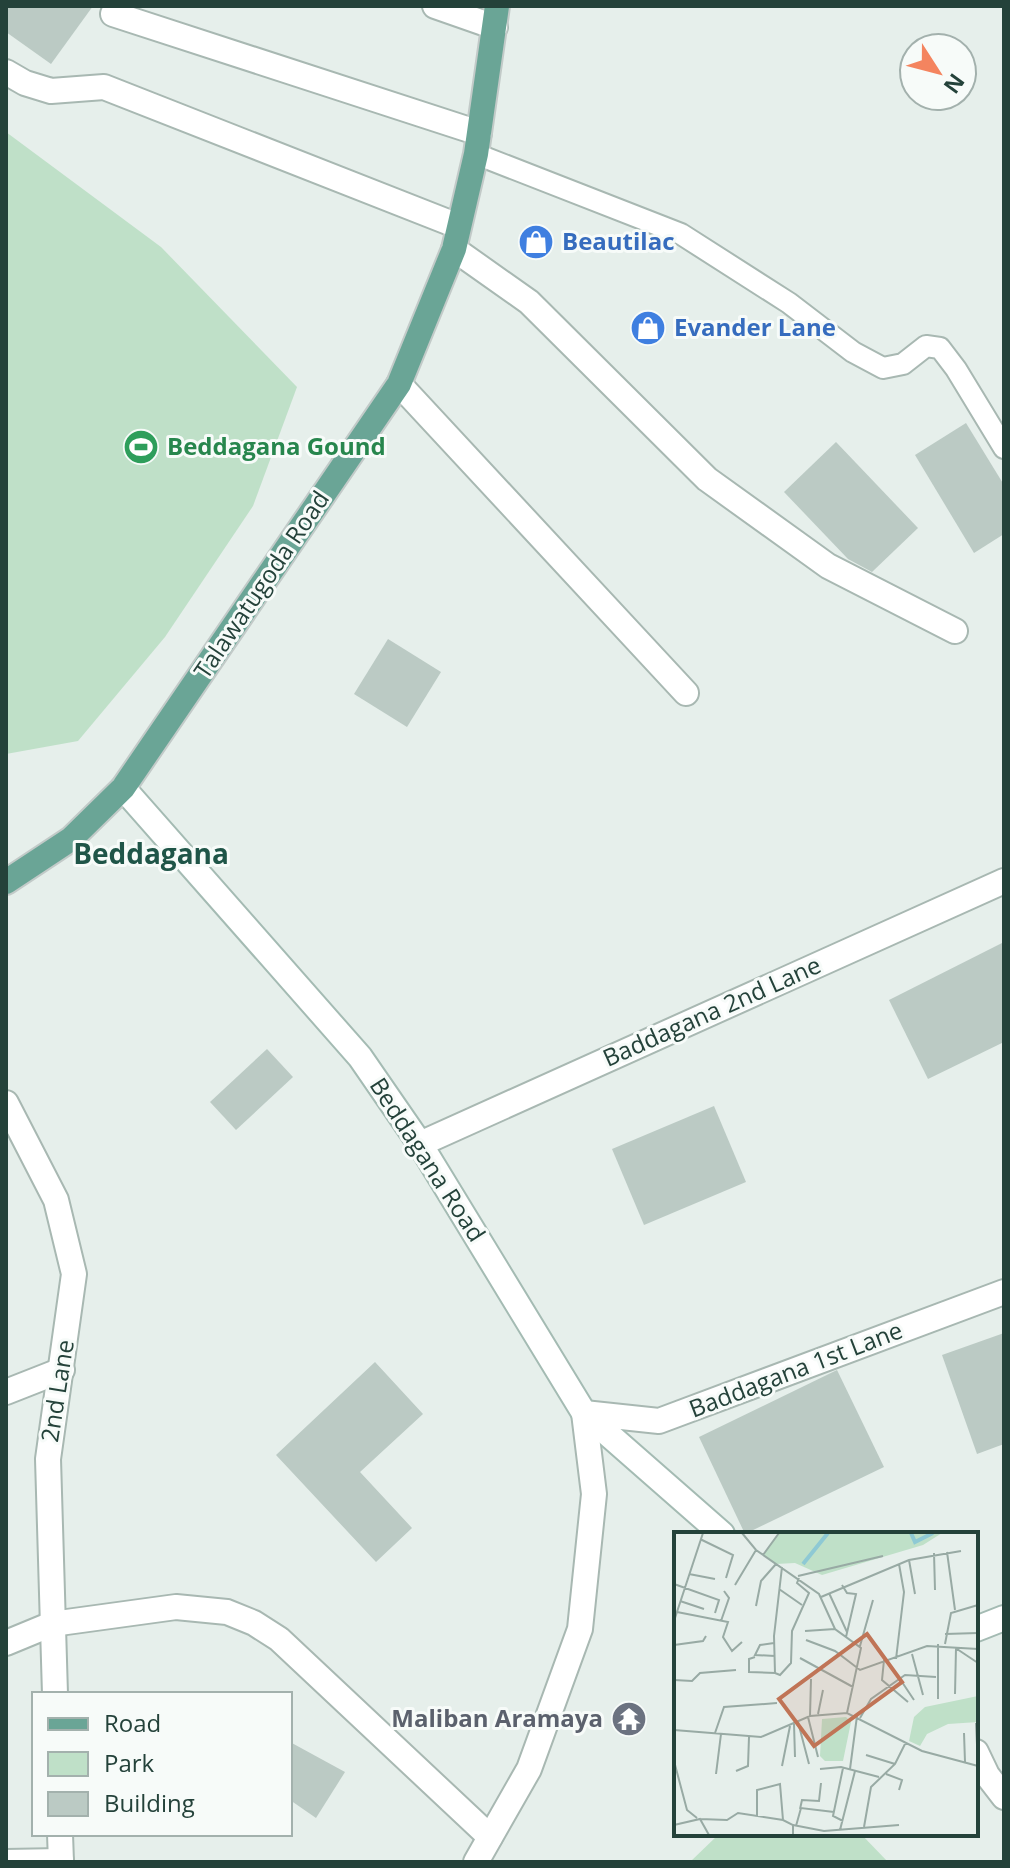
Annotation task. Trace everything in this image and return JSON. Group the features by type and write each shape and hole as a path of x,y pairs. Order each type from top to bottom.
{"main road":[{"name":"Talawatugoda Road","path":"6,882 71,839 123,788 399,384 456,237 477,143 496,17"}],"street":[{"path":"435,6 496,17"},
{"path":"113,14 477,143"},
{"path":"6,72 25,83 51,91 104,87 456,237 529,302 707,479 828,566 955,631"},
{"path":"399,384 686,693"},
{"name":"Beddagana Road","path":"123,788 360,1057 420,1144 584,1413 720,1532"},
{"name":"Baddagana 2nd Lane","path":"420,1144 1004,881"},
{"name":"2nd Lane","path":"6,1103 56,1200 74,1274 48,1459 55,1692"},
{"name":"Baddagana 1st Lane","path":"584,1413 659,1421 1004,1292"},
{"path":"6,1392 62,1370"},
{"path":"476,1862 529,1769 580,1629 594,1494 584,1413"},
{"path":"6,1643 52,1624 176,1607 227,1612 254,1623 279,1639 490,1837"},
{"path":"978,1628 1004,1618"},
{"path":"978,1756 987,1775 1004,1797"},
{"path":"6,1862 61,1861 60,1836"}],"lane":[{"path":"477,143 681,234 789,303 853,352 883,368 903,364 926,346 940,348 1004,448"}],"green space":[{"name":"Beddagana Gound","path":"6,132 161,247 297,387 253,506 165,637 78,741 6,754"},
{"path":"717,1836 863,1836 888,1862 690,1862"}],"building":[{"path":"6,6 93,6 51,64 6,32"},
{"path":"966,423 1004,485 1004,534 974,553 915,455"},
{"path":"836,442 918,528 872,572 848,559 784,492"},
{"path":"388,639 441,672 407,727 354,694"},
{"path":"1004,942 1004,1042 928,1079 889,1000"},
{"path":"267,1049 293,1077 236,1130 210,1102"},
{"path":"714,1106 746,1182 644,1225 612,1149"},
{"path":"1004,1333 1004,1444 977,1454 942,1355"},
{"path":"375,1362 423,1414 360,1472 412,1528 376,1562 276,1455"},
{"path":"837,1370 884,1467 744,1532 699,1437"},
{"path":"292,1743 345,1772 316,1818 292,1801"}],"place":[{"name":"Beautilac","path":"536,242"},
{"name":"Evander Lane","path":"648,328"},
{"name":"Beddagana Gound","path":"141,447"},
{"name":"Maliban Aramaya","path":"629,1719"}],"district":[{"name":"Beddagana","path":"151,854"}]}
